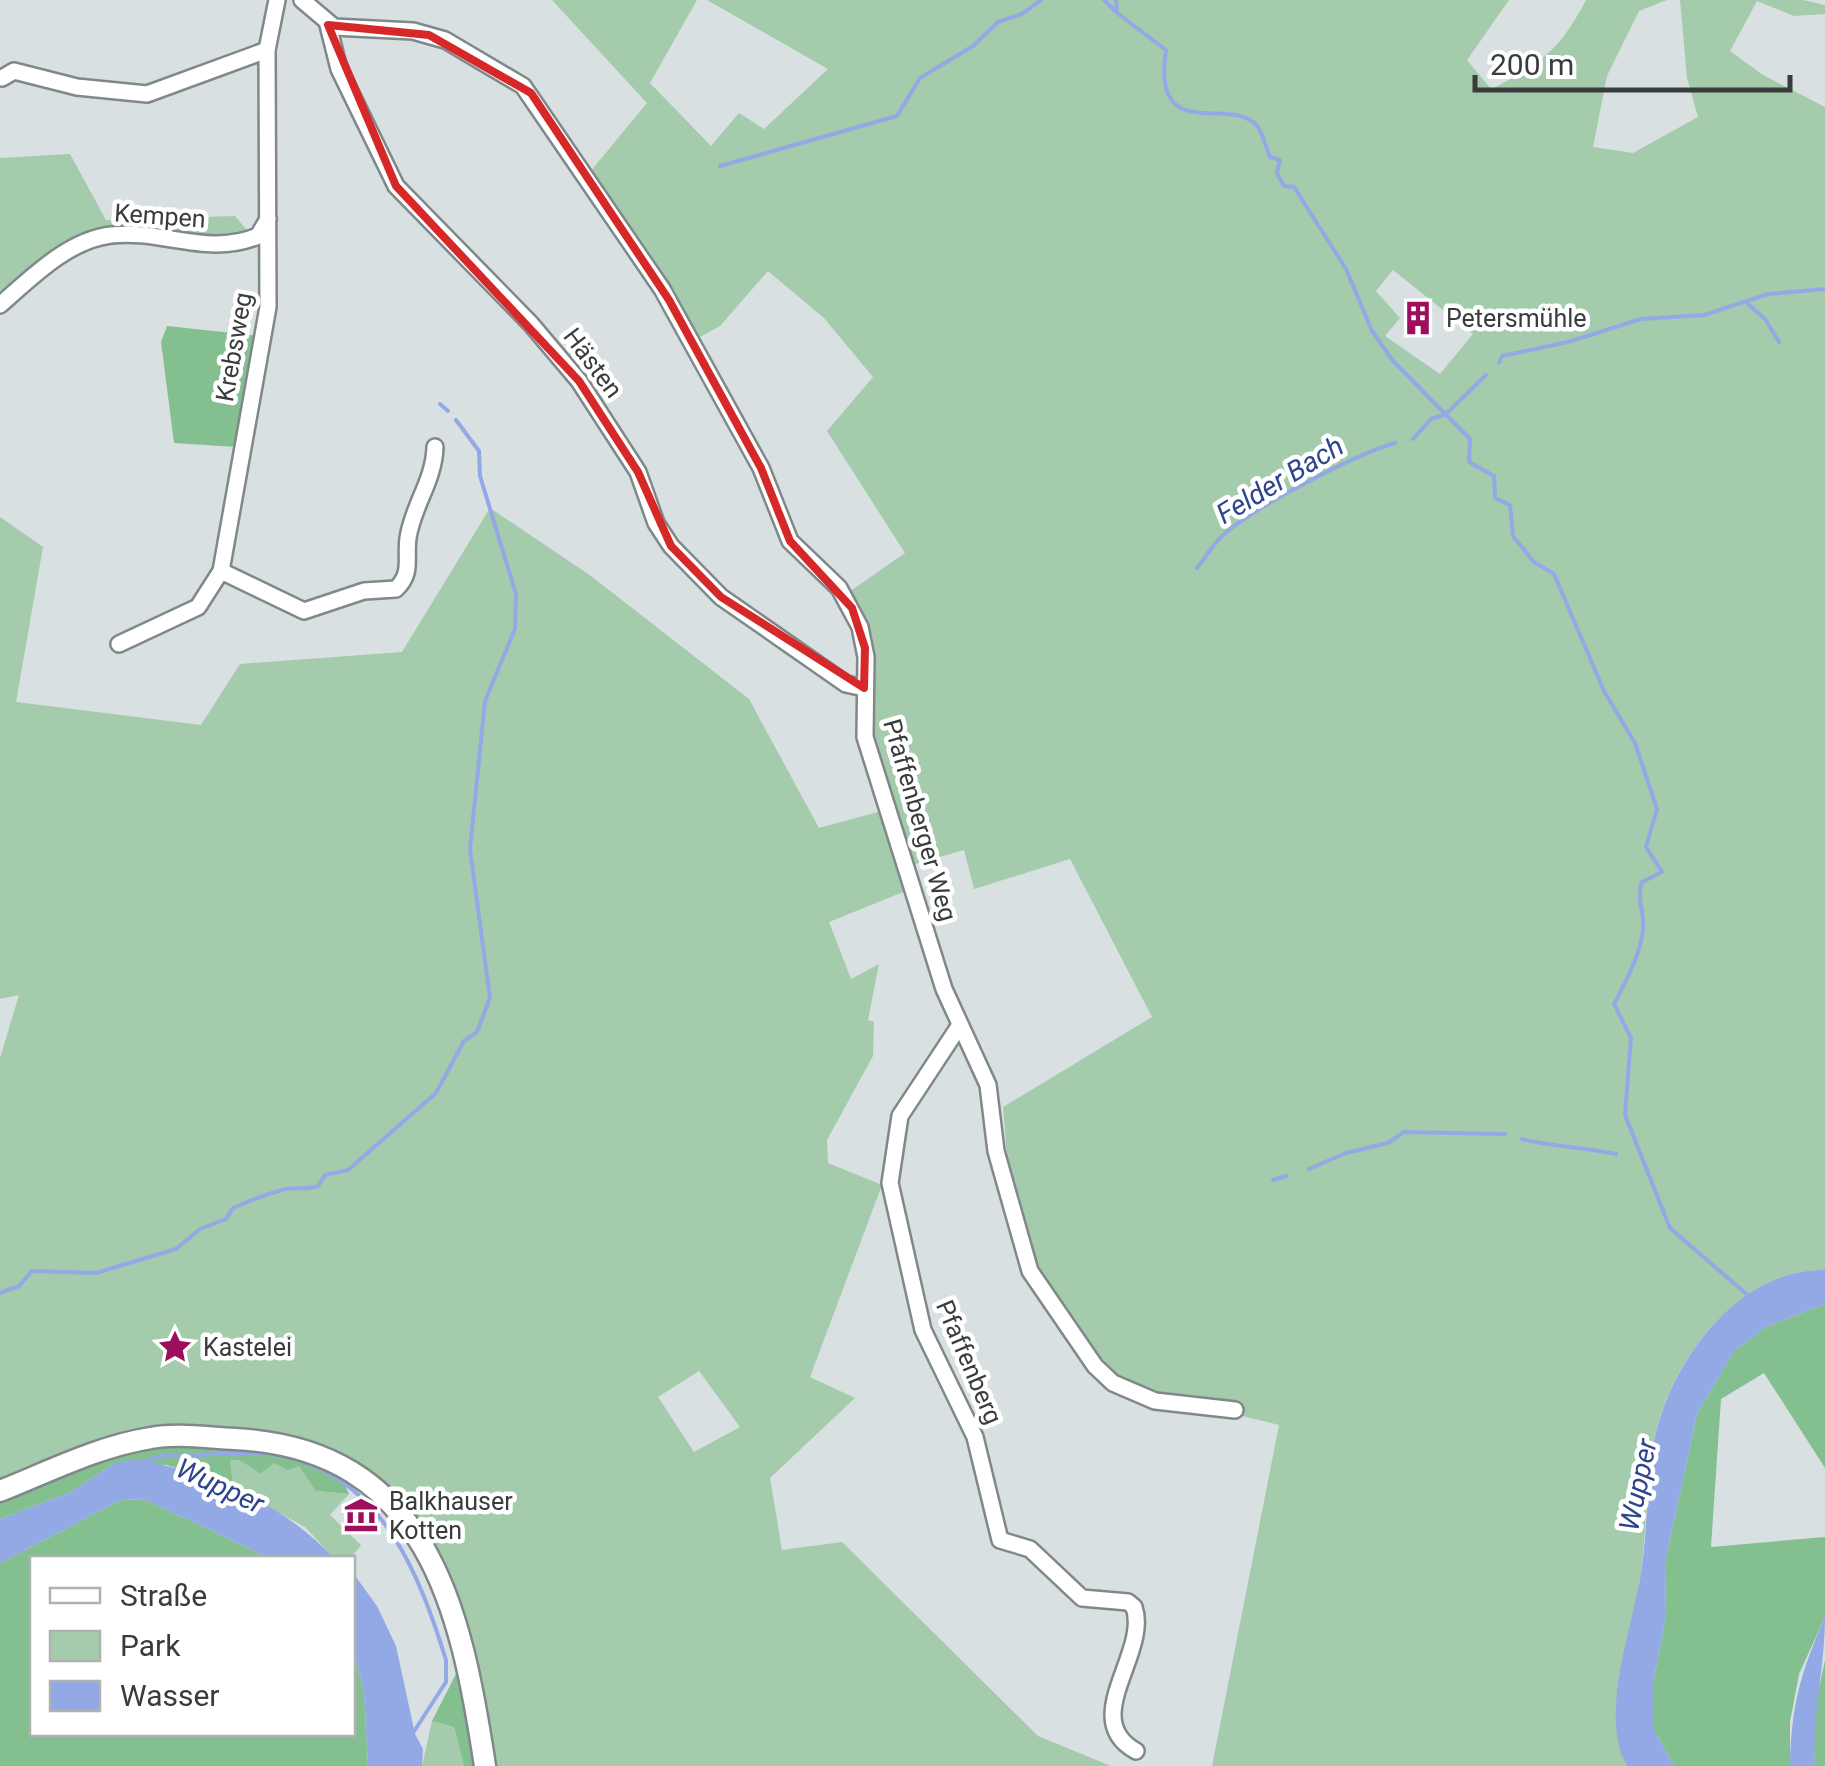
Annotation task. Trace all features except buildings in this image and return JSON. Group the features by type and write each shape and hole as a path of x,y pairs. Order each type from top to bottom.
{"main road":[{"path":"0,1491 95,1454 164,1436 288,1444 364,1478 404,1517 446,1596 468,1656 486,1766"}],"street":[{"name":"Krebsweg","path":"119,644 198,607 221,571 266,322 267,50 277,0"},
{"path":"302,0 328,25"},
{"name":"Hästen","path":"328,25 339,69 396,186 532,324 579,381 638,472 656,523 671,546 721,597 846,684 864,688"},
{"name":"Pfaffenberger Weg","path":"328,25 429,35 486,62 531,93 669,300 761,468 790,541 849,602 865,648 865,737 958,1028 970,1040 988,1084 996,1151 1030,1271 1095,1366 1113,1383 1155,1402 1235,1410"},
{"path":"2,78 12,71 76,88 147,94 267,50"},
{"name":"Kempen","path":"0,305 53,262 98,237 129,234 229,244 258,236 268,219"},
{"path":"221,571 304,611 364,592 396,589 408,570 408,537 431,481 435,448"},
{"name":"Pfaffenberg","path":"958,1028 904,1109 895,1138 890,1182 916,1302 952,1396 975,1437 1000,1540 1030,1550 1082,1598 1134,1607 1130,1659 1111,1706 1122,1741 1136,1751"}],"highlighted area":[{"path":"328,25 429,35 531,93 669,300 761,468 790,541 852,608 865,648 864,688 721,597 671,546 638,472 579,381 396,186"}],"green space":[{"path":"552,0 697,0 650,83 711,146 739,113 764,129 828,69 707,0 1509,0 1467,60 1491,89 1548,54 1568,31 1586,0 1667,0 1639,11 1607,76 1593,147 1633,153 1698,117 1687,78 1680,0 1803,0 1825,5 1825,14 1794,16 1757,1 1730,51 1763,75 1825,107 1825,1270 1793,1274 1764,1285 1737,1303 1692,1352 1662,1411 1651,1459 1642,1568 1618,1703 1620,1748 1627,1766 1212,1766 1279,1425 1234,1414 1237,1402 1194,1404 1152,1397 1112,1379 1040,1283 1008,1169 1003,1107 1152,1017 1070,859 974,889 964,850 912,865 918,886 829,922 851,979 879,964 868,1020 874,1022 873,1056 827,1140 828,1163 882,1185 810,1377 855,1398 770,1478 782,1550 842,1542 1038,1736 1111,1766 492,1766 475,1657 455,1599 402,1498 358,1465 218,1432 0,1485 0,1058 19,995 0,999 0,517 43,547 16,702 201,725 240,664 402,652 490,508 591,576 749,699 819,828 893,808 872,741 849,592 905,553 827,431 873,377 824,318 768,271 720,326 698,338 590,172 647,103","holes":["1393,270 1473,334 1440,374 1385,336 1400,318 1376,291","699,1371 740,1427 694,1452 658,1397"]},
{"path":"70,154 106,220 235,216 251,235 230,239 100,233 0,301 0,158"},
{"path":"167,326 260,336 236,447 174,443 161,342"},
{"path":"1825,1304 1825,1468 1764,1373 1721,1399 1711,1547 1825,1537 1825,1617 1799,1674 1790,1722 1790,1766 1674,1766 1654,1730 1654,1679 1665,1621 1666,1558 1697,1414 1734,1351 1766,1327"},
{"path":"250,1445 285,1450 338,1471 349,1494 316,1491 299,1466 288,1470 274,1463 261,1474 239,1460 230,1460 233,1487 167,1465 115,1463 71,1492 0,1519 0,1502 129,1451 157,1446"},
{"path":"229,1460 239,1460 261,1474 274,1463 300,1466 317,1491 349,1494 330,1515 361,1545 353,1556 332,1556 305,1527 233,1487"},
{"path":"123,1499 146,1500 266,1556 30,1556 30,1736 355,1736 355,1655 364,1693 368,1766 0,1766 0,1563"},
{"path":"1825,1660 1825,1766 1815,1766 1812,1721"},
{"path":"460,1666 477,1766 464,1766 454,1727 432,1721"},
{"path":"432,1721 454,1727 464,1766 422,1766"}],"water":[{"path":"1825,1270 1825,1304 1766,1327 1734,1351 1697,1414 1666,1558 1665,1621 1654,1679 1654,1730 1674,1766 1627,1766 1619,1746 1616,1699 1640,1579 1651,1459 1662,1412 1691,1353 1736,1303 1763,1285 1793,1274"},
{"name":"Wupper","path":"138,1459 219,1483 292,1521 332,1556 266,1556 146,1500 123,1499 0,1563 0,1519 71,1492 115,1463"},
{"path":"355,1576 377,1606 396,1646 415,1734 423,1749 422,1766 368,1766 364,1693 355,1655"},
{"path":"1825,1617 1815,1766 1790,1766 1799,1689"}],"waterway":[{"path":"720,166 897,116 920,78 973,46 998,22 1022,14 1041,0"},
{"path":"1104,0 1115,11"},
{"path":"1116,0 1117,13 1166,50 1165,80 1171,99 1197,113 1231,114 1258,127 1270,157 1280,160 1277,173 1284,186 1294,187 1346,269 1372,331 1393,361 1470,439 1469,462 1494,476 1495,498 1510,505 1513,536 1534,562 1554,574 1604,691 1635,743 1657,809 1646,847 1662,872 1642,882 1641,940 1614,1004 1631,1038 1625,1115 1670,1228 1751,1298"},
{"path":"1499,363 1502,356 1568,342 1641,319 1704,315 1768,294 1825,289"},
{"path":"1748,304 1765,319 1779,342"},
{"path":"1413,439 1431,419 1446,414 1486,375"},
{"path":"440,404 448,411"},
{"path":"0,1293 19,1286 32,1271 96,1273 176,1249 200,1229 226,1219 233,1208 286,1189 318,1186 325,1175 348,1170 436,1093 464,1041 477,1032 490,998 470,849 485,701 515,629 516,594 480,476 479,451 456,420"},
{"name":"Felder Bach","path":"1197,568 1221,537 1255,512 1330,470 1395,443"},
{"path":"1309,1169 1346,1153 1388,1143 1404,1132 1505,1134"},
{"path":"1522,1139 1616,1154"},
{"path":"1273,1180 1286,1176"},
{"name":"Wupper","path":"142,1462 162,1456 256,1453 286,1457 320,1469 349,1486 373,1509 410,1565 446,1660 446,1682 411,1736"}],"place":[{"name":"Petersmühle","path":"1418,318"},
{"name":"Kastelei","path":"175,1347"},
{"name":"Balkhauser Kotten","path":"361,1515"}]}
